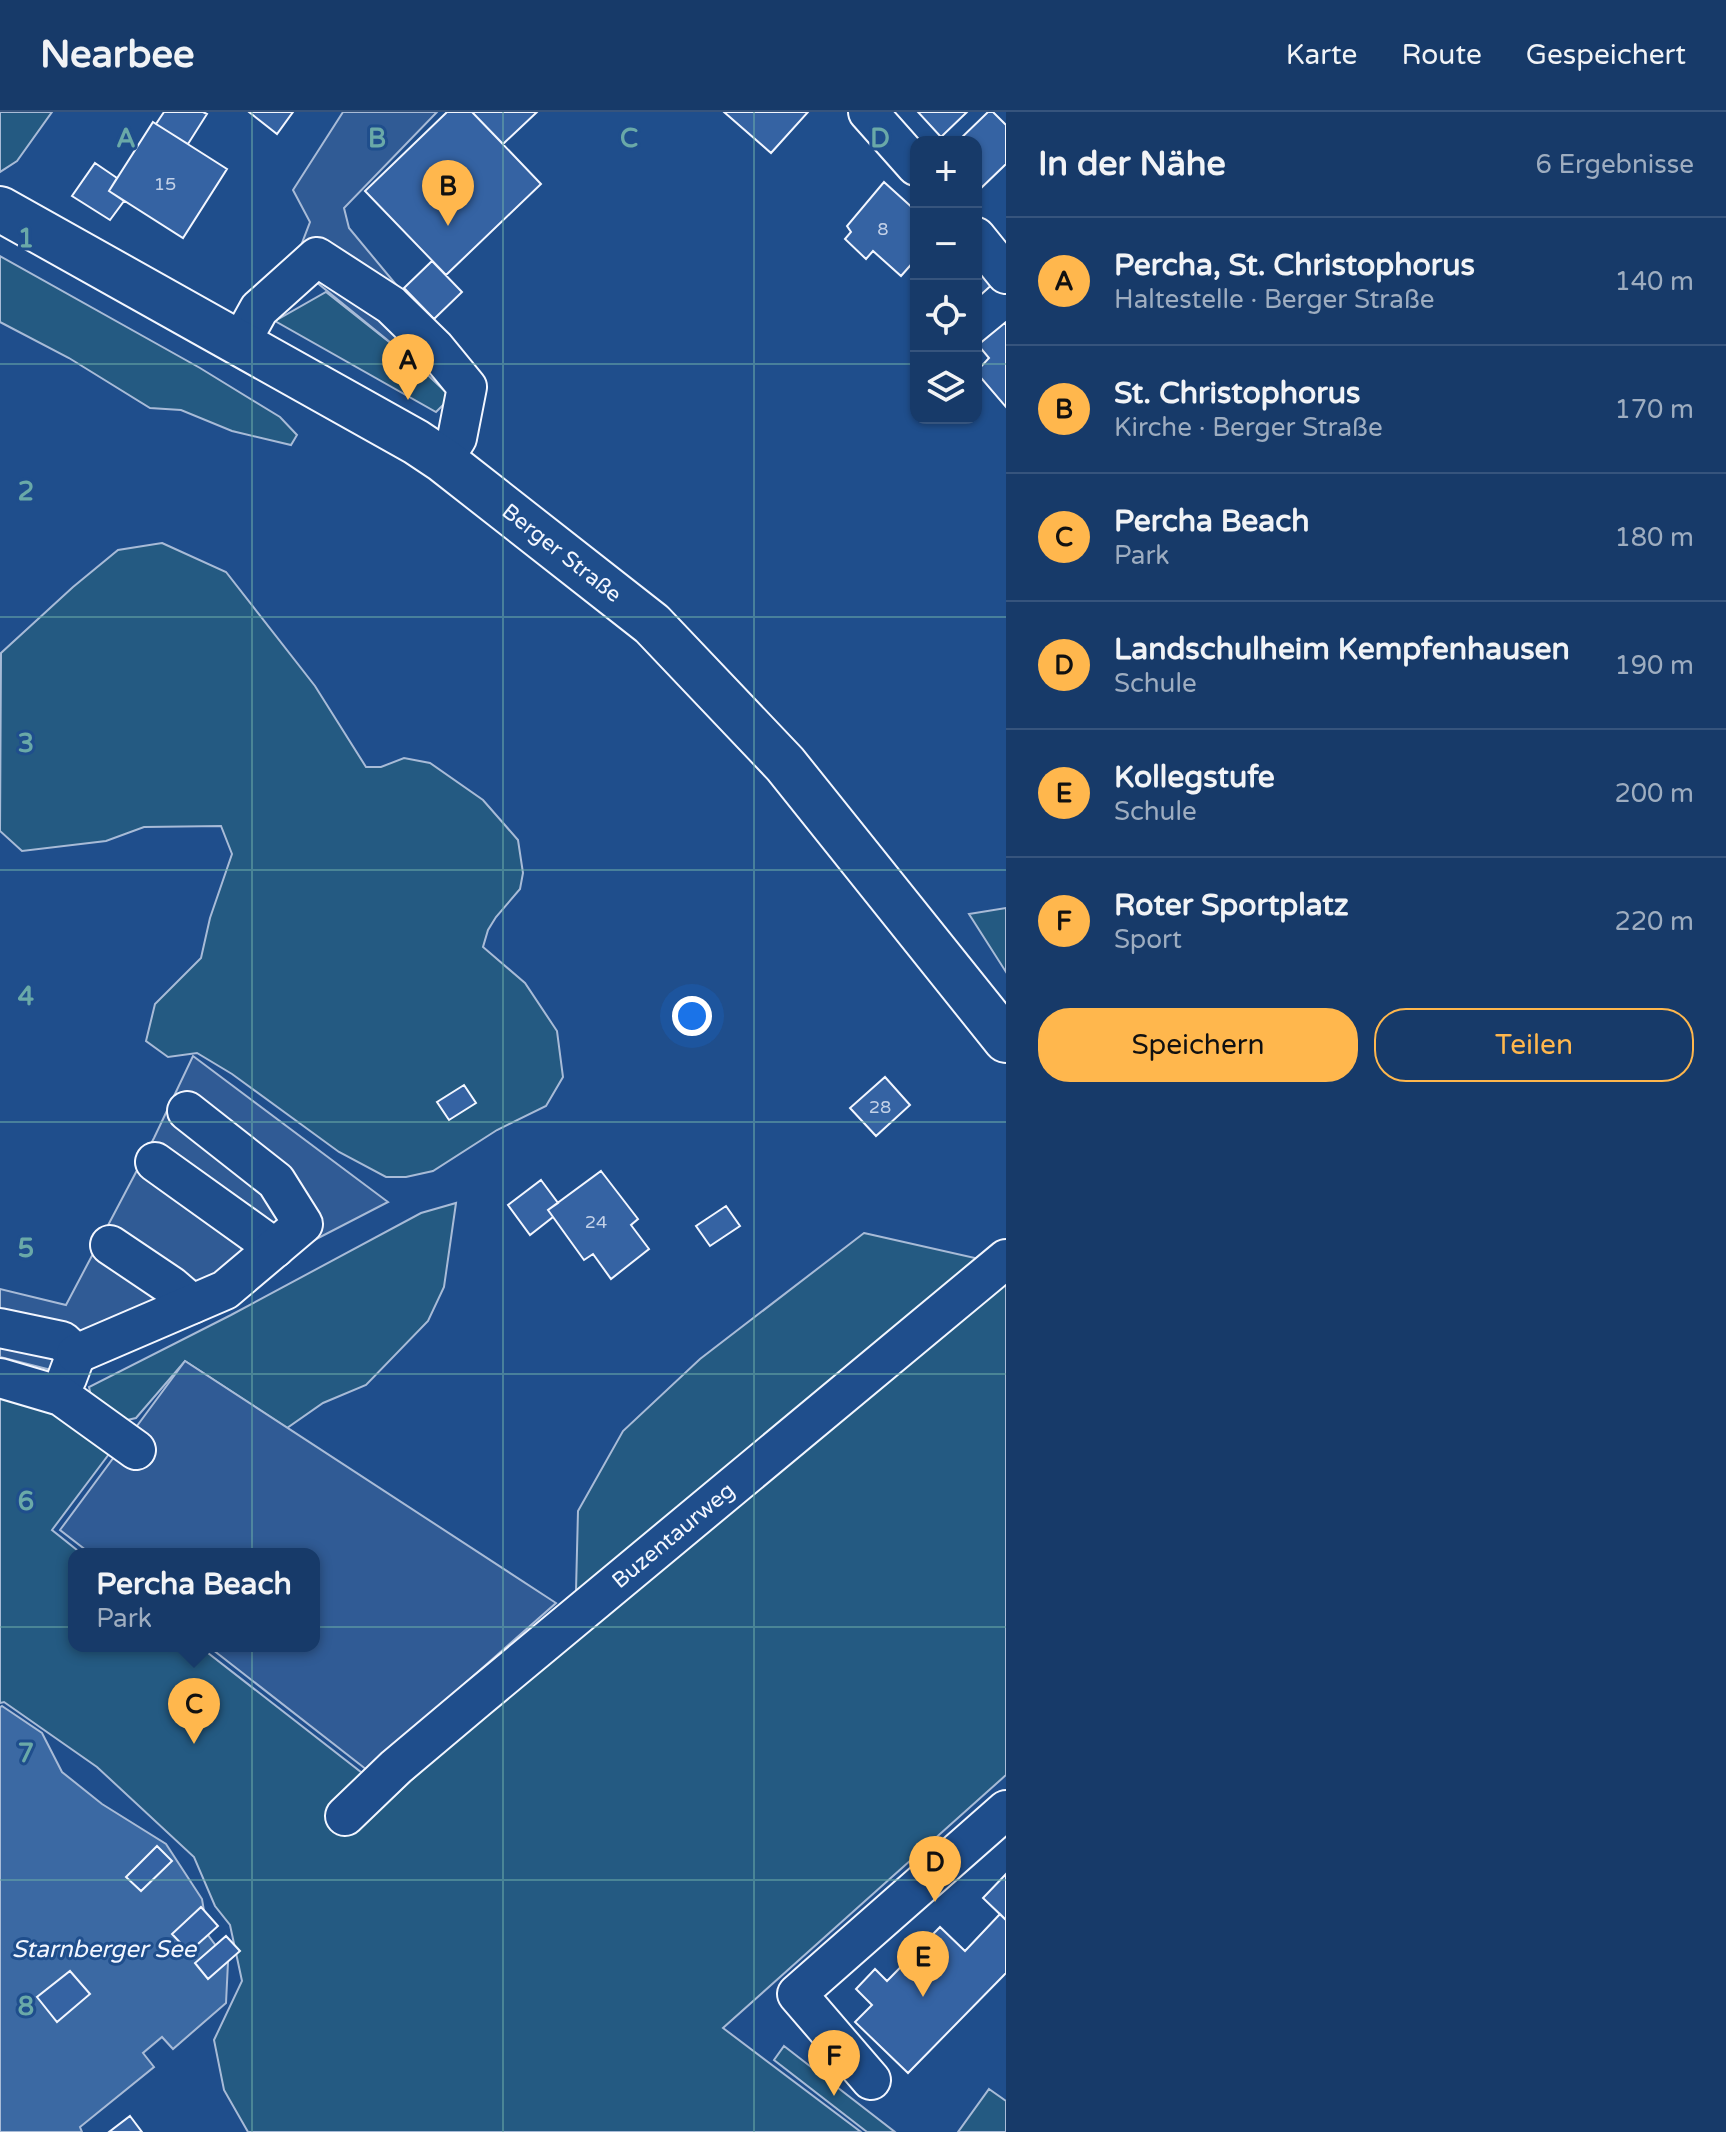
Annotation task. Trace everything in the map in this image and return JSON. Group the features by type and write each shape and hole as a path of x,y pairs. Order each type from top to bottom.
{"main road":[{"name":"Berger Straße","path":"0,209 443,460 652,624 785,764 1006,1040"}],"street":[{"path":"868,112 910,159"},
{"path":"982,244 1006,274"},
{"path":"239,345 259,309 317,257 391,305 435,348 467,387 457,438 443,460"},
{"path":"61,1396 76,1354 225,1290 303,1224 276,1181 187,1111"},
{"path":"155,1162 275,1248"},
{"path":"110,1245 192,1304"},
{"name":"Buzentaurweg","path":"345,1816 396,1767 1006,1259"},
{"path":"0,1328 62,1341 76,1354"},
{"path":"0,1378 61,1396 136,1450"},
{"path":"871,2080 797,1994 1006,1810"}],"shaded area":[{"path":"0,112 52,112 17,161 0,172"},
{"path":"343,112 437,112 344,208 349,228 398,287 440,328 412,360 294,264 310,222 293,190"},
{"path":"0,256 200,368 280,417 297,435 291,445 232,431 181,410 150,408 69,358 0,322"},
{"path":"326,292 412,360 451,397 436,412 275,321"},
{"path":"162,543 226,572 315,686 366,767 381,767 404,758 430,763 483,800 518,840 523,873 520,889 496,917 483,947 525,983 557,1031 563,1077 546,1106 497,1130 433,1171 406,1177 386,1177 339,1152 232,1074 197,1053 168,1057 146,1041 155,1004 201,958 210,918 232,854 221,826 144,827 106,841 22,851 0,831 1,653 118,550"},
{"path":"1006,908 1006,972 969,914"},
{"path":"193,1056 388,1202 59,1372 0,1357 0,1289 66,1305 154,1138"},
{"path":"456,1203 444,1287 428,1321 366,1385 323,1403 287,1428 185,1361 136,1418 109,1424 95,1415 89,1387 421,1213"},
{"path":"864,1233 1006,1265 1006,1775 723,2028 861,2132 248,2132 224,2090 214,2040 242,1981 230,1925 215,1906 194,1857 97,1767 4,1702 0,1703 0,1394 55,1415 109,1454 52,1530 74,1548 68,1548 68,1652 207,1652 393,1797 575,1630 578,1511 623,1431 700,1359"},
{"path":"185,1361 556,1603 367,1770 216,1652 320,1652 320,1548 83,1548 60,1530"},
{"path":"784,2046 895,2132 867,2132 774,2060"},
{"path":"989,2089 1006,2101 1006,2132 958,2132"}],"water":[{"name":"Starnberger See","path":"2,1706 42,1733 62,1772 102,1804 166,1844 202,1899 208,1935 228,1962 226,2003 173,2049 162,2037 143,2053 154,2067 80,2127 82,2132 0,2132"}],"building":[{"path":"164,112 207,114 188,144 156,124"},
{"path":"249,112 293,112 277,134"},
{"path":"447,112 472,112 541,184 446,275 365,191"},
{"path":"472,112 537,112 503,144"},
{"path":"724,112 808,112 771,153"},
{"path":"918,112 967,112 942,136"},
{"path":"988,112 993,112 1006,125 1006,164 982,187 982,136 963,136"},
{"path":"153,122 227,169 183,238 109,191"},
{"path":"95,163 117,178 109,191 124,201 110,220 72,196"},
{"path":"884,182 910,206 910,266 901,276 873,251 866,259 845,239 851,232 847,226"},
{"path":"432,261 462,292 434,319 404,288"},
{"path":"982,269 995,282 982,294"},
{"path":"1006,322 1006,407 982,379 982,366 989,358 982,350 982,342"},
{"path":"885,1077 910,1105 876,1136 850,1108"},
{"path":"464,1085 476,1103 449,1120 437,1102"},
{"path":"601,1171 638,1219 631,1225 649,1249 611,1279 593,1254 584,1260 548,1210"},
{"path":"541,1180 558,1203 548,1210 553,1217 530,1235 508,1205"},
{"path":"726,1206 740,1226 710,1246 696,1226"},
{"path":"157,1846 172,1861 141,1891 126,1877"},
{"path":"1006,1874 1006,1920 983,1898"},
{"path":"201,1907 218,1926 189,1952 172,1934"},
{"path":"1000,1914 1006,1920 1006,1973 908,2073 855,2022 872,2005 856,1989 875,1969 887,1981 940,1927 965,1951"},
{"path":"226,1936 240,1951 208,1979 195,1963"},
{"path":"70,1971 90,1994 57,2022 37,1997"},
{"path":"130,2116 142,2132 109,2132"}],"place":[{"name":"St. Christophorus","path":"448,226"},
{"name":"Percha, St. Christophorus","path":"408,400"},
{"name":"Percha Beach","path":"194,1744"},
{"name":"Landschulheim Kempfenhausen","path":"935,1902"},
{"name":"Kollegstufe","path":"923,1997"},
{"name":"Roter Sportplatz","path":"834,2096"}]}
